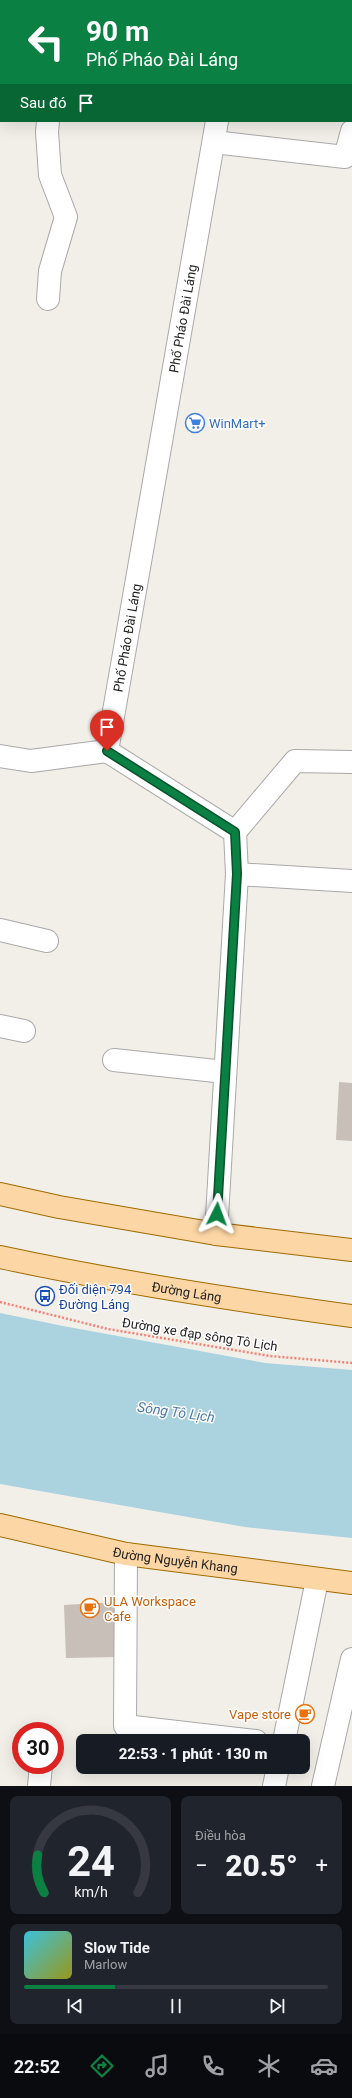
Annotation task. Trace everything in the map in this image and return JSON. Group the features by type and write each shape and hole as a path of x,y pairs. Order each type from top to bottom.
{"main road":[{"path":"0,1194 60,1207 216,1234 352,1250"},
{"name":"Đường Láng","path":"0,1256 52,1268 223,1298 352,1316"},
{"name":"Đường Nguyễn Khang","path":"0,1524 126,1554 318,1580 352,1583"}],"street":[{"path":"48,122 47,132 50,175 66,217 50,271 48,299"},
{"name":"Phố Pháo Đài Láng","path":"107,751 217,122"},
{"path":"214,142 345,157 352,132"},
{"path":"0,756 31,761 107,751 235,832"},
{"path":"216,1234 237,874 235,832 296,761 352,762"},
{"path":"237,874 352,881"},
{"path":"0,930 47,941"},
{"path":"0,1026 24,1031"},
{"path":"114,1060 225,1072"},
{"path":"126,1554 125,1726 195,1734"},
{"path":"285,1734 318,1580"},
{"path":"323,1786 352,1659"},
{"path":"39,1786 40,1774"},
{"path":"274,1786 277,1774"}],"path":[{"name":"Đường xe đạp sông Tô Lịch","path":"0,1302 115,1330 270,1356 352,1363"}],"water":[{"name":"Sông Tô Lịch","path":"0,1313 265,1363 352,1370 352,1538 245,1527 0,1484"}],"building":[{"path":"339,1082 352,1083 352,1141 336,1140"},
{"path":"116,1602 118,1657 66,1658 64,1605"}],"place":[{"name":"WinMart+","path":"195,423"},
{"name":"Đối diện 794 Đường Láng","path":"45,1296"},
{"name":"ULA Workspace Cafe","path":"90,1608"},
{"name":"Vape store","path":"305,1714"}],"route":[{"path":"107,751 235,832 237,874 217,1214"}]}
